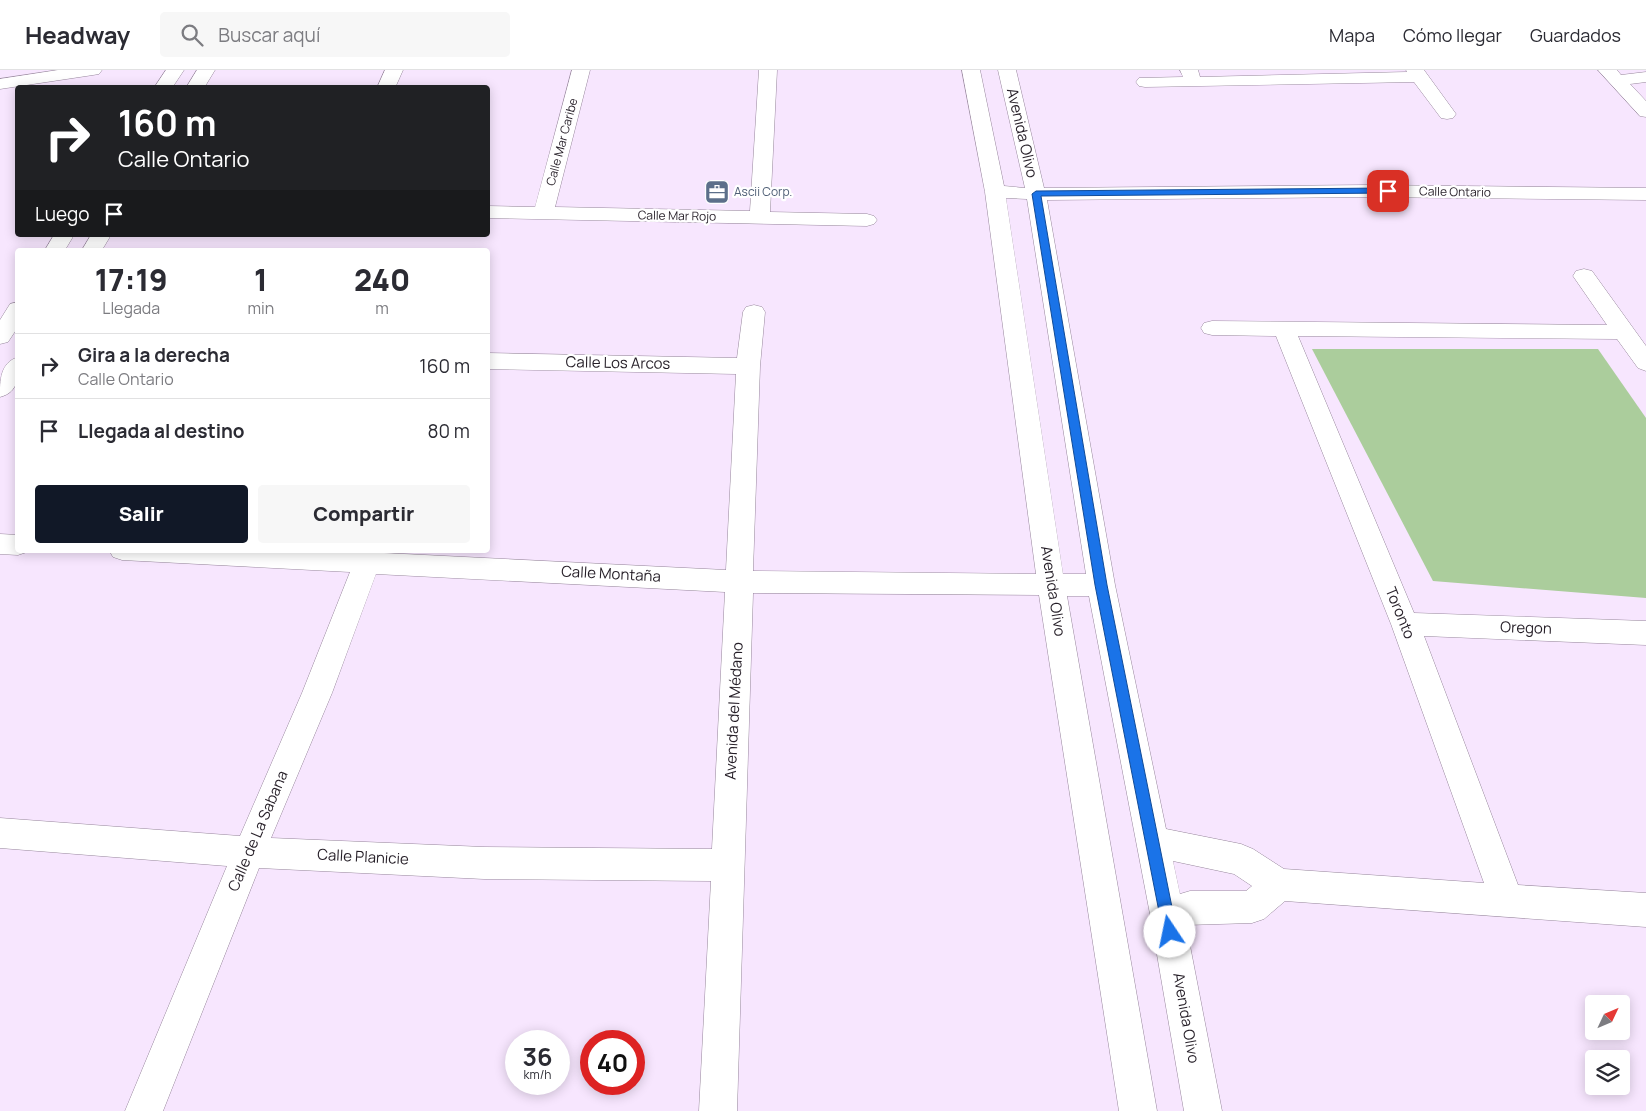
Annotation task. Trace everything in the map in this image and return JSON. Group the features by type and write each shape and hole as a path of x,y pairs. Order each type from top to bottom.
{"street":[{"path":"0,84 93,70"},
{"path":"165,85 175,70"},
{"path":"197,85 206,70"},
{"path":"387,85 394,70"},
{"name":"Calle Mar Caribe","path":"543,214 581,70"},
{"path":"760,218 768,70"},
{"name":"Avenida Olivo","path":"971,70 995,192 1051,584 1138,1111"},
{"name":"Avenida Olivo","path":"1007,70 1036,194 1101,585 1167,914 1203,1111"},
{"path":"1145,82 1192,76 1417,73 1447,114"},
{"path":"1612,75 1646,77"},
{"path":"1612,75 1646,112"},
{"name":"Calle Ontario","path":"995,192 1036,194 1368,191 1646,194"},
{"name":"Calle Mar Rojo","path":"490,212 867,220"},
{"path":"56,248 63,237"},
{"path":"93,248 100,237"},
{"path":"1584,276 1646,362"},
{"name":"Avenida del Médano","path":"718,1111 726,865 740,582 748,366 754,312"},
{"path":"0,337 15,314"},
{"path":"1212,328 1623,332"},
{"name":"Toronto","path":"1284,329 1405,624 1507,901"},
{"name":"Calle Los Arcos","path":"490,361 748,366"},
{"path":"0,389 15,369"},
{"path":"0,544 15,545"},
{"name":"Calle Montaña","path":"246,553 369,556 740,582 1101,585"},
{"name":"Calle de La Sabana","path":"144,1111 316,693 369,556"},
{"name":"Oregon","path":"1405,624 1646,633"},
{"name":"Calle Planicie","path":"0,833 249,852 484,863 726,865"},
{"path":"1152,841 1241,860 1280,885 1646,910"},
{"path":"1167,914 1190,907 1252,906 1280,885"}],"green space":[{"path":"1312,349 1598,349 1646,418 1646,598 1433,581"}],"place":[{"name":"Ascii Corp.","path":"717,192"}],"route":[{"path":"1170,932 1101,585 1036,194 1388,191"}]}
